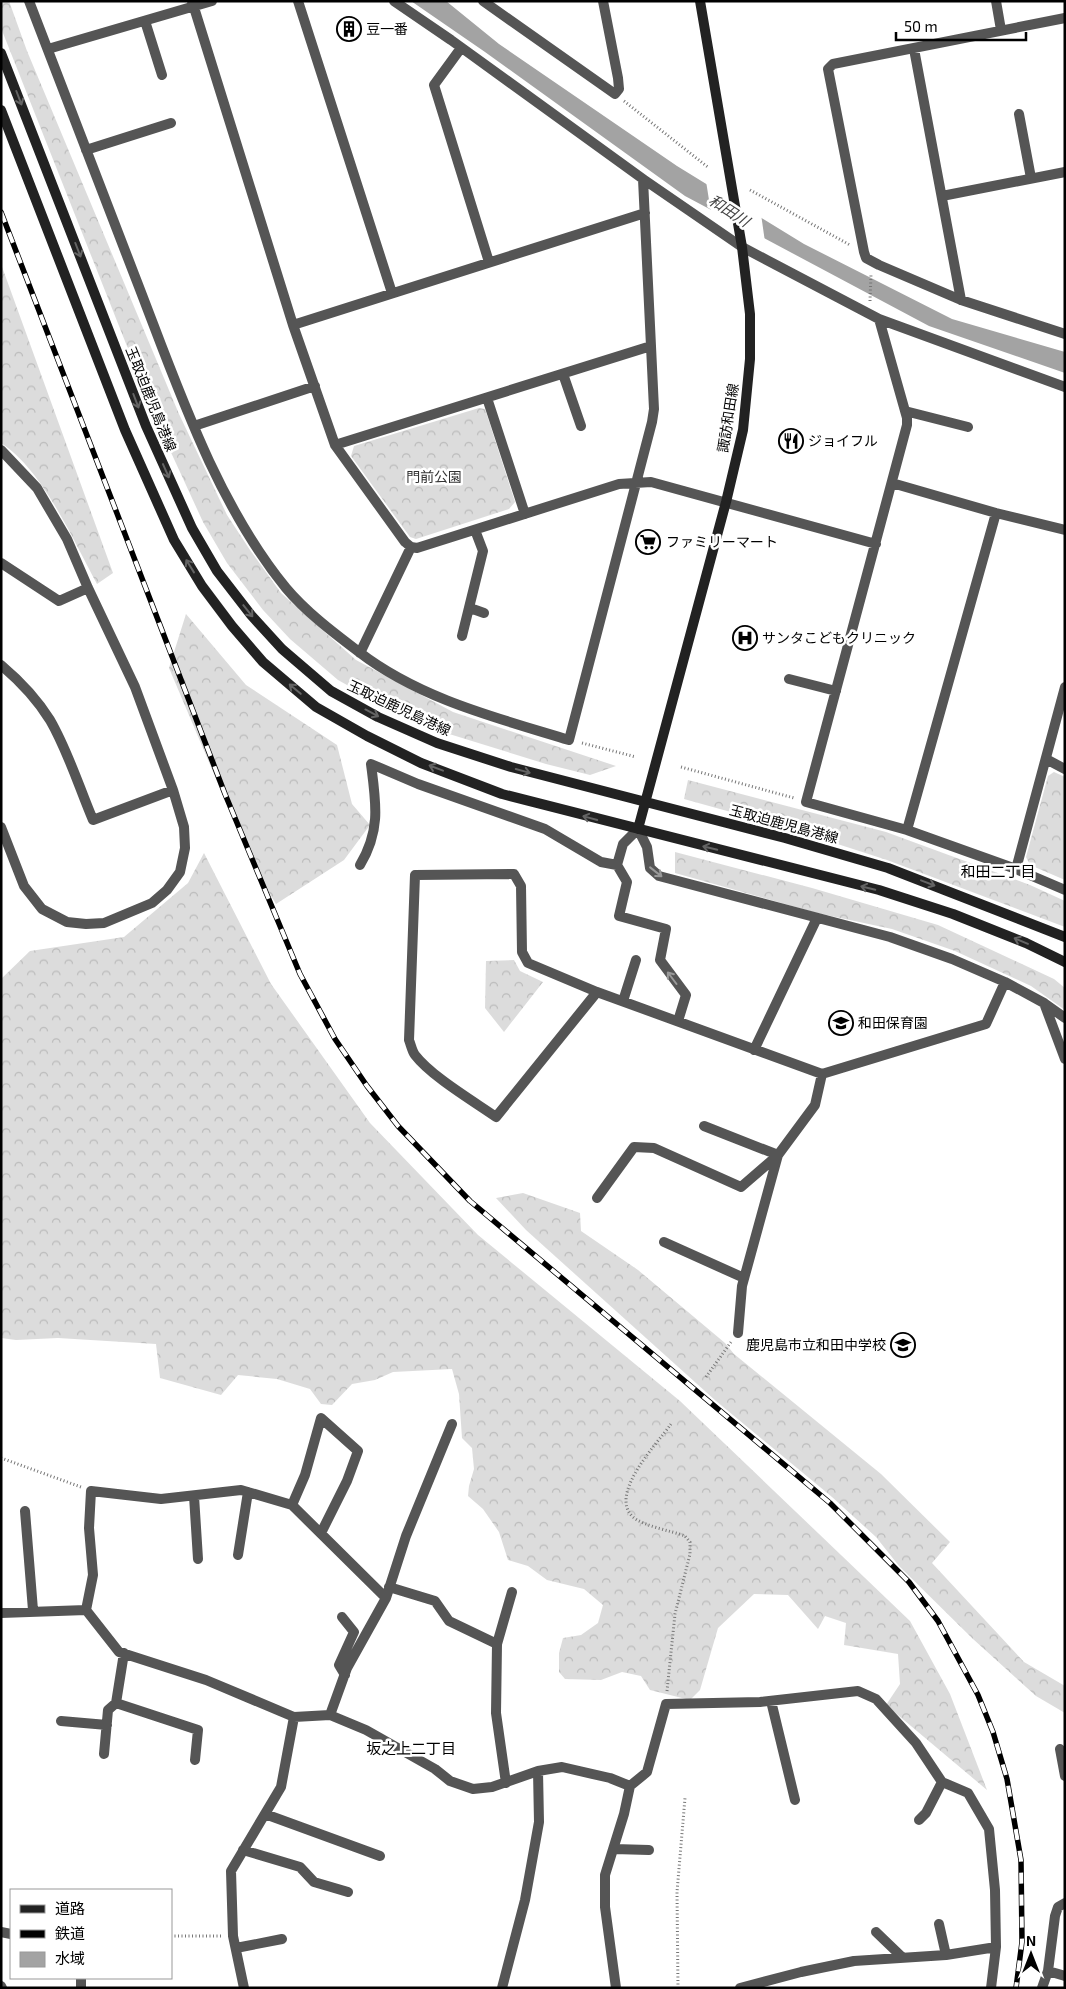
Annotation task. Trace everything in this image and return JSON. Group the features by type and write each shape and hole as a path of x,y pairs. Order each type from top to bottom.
{"main road":[{"name":"諏訪和田線","path":"638,830 726,502 743,430 750,358 750,314 742,247 700,1"},
{"name":"玉取迫鹿児島港線","path":"1,53 146,426 192,528 217,571 251,615 282,648 331,691 378,717 437,743 510,767 785,838 888,868 1062,935"},
{"path":"1,110 125,430 174,540 202,586 232,626 263,662 316,707 367,736 421,763 502,794 888,893 953,914 1026,942 1065,962"}],"street":[{"path":"29,1 194,426 234,510 256,547 288,589 316,616 360,653 395,675 455,705 569,740 637,482 654,409 643,179"},
{"path":"48,49 145,21 193,4 212,1"},
{"path":"298,1 392,293"},
{"path":"394,1 643,179 742,247 875,316 1065,387"},
{"path":"483,1 616,94 619,89 618,78 603,1"},
{"path":"996,1 1001,30"},
{"path":"193,4 293,325 335,445 404,542 411,547 417,548 619,484 651,482 876,544"},
{"path":"1065,18 833,64 828,69 866,258 961,300 1065,334"},
{"path":"145,21 162,75"},
{"path":"461,48 434,85 489,262"},
{"path":"914,49 961,300"},
{"path":"1019,114 1031,178"},
{"path":"86,150 171,123"},
{"path":"942,196 1065,172"},
{"path":"293,325 645,213"},
{"path":"875,316 905,411 907,425 806,802 907,830 1016,869 1065,890"},
{"path":"335,445 651,346"},
{"path":"563,374 581,426"},
{"path":"194,426 315,386"},
{"path":"487,398 525,514"},
{"path":"905,411 968,427"},
{"path":"1,450 37,488 67,539 135,687 173,790 184,827 185,848 180,872 168,890 152,903 104,923 67,922 42,909 24,886 1,827"},
{"path":"892,483 996,513 1065,530"},
{"path":"907,830 996,513"},
{"path":"462,636 483,551 475,530"},
{"path":"360,653 411,547"},
{"path":"1,563 59,601 88,588"},
{"path":"470,608 484,612"},
{"path":"1,665 20,681 50,720 68,758 92,820 173,790"},
{"path":"789,679 836,691"},
{"path":"1016,869 1065,687"},
{"path":"1046,759 1065,769"},
{"path":"360,865 369,850 376,820 370,764 418,784 546,829 602,862 617,865"},
{"path":"678,1021 686,996 660,960 666,929 619,916 627,882 617,865 623,844 638,830 647,847 650,868 659,876 890,937 1005,982 1044,1003 1065,1018"},
{"path":"597,992 496,1117 423,1064 414,1054 411,1047 415,876 514,874 521,886 522,952 528,963 597,992 822,1074 986,1024 1005,982"},
{"path":"754,1050 817,918"},
{"path":"623,1001 636,960"},
{"path":"1044,1003 1065,1059"},
{"path":"597,1198 634,1147 654,1148 741,1187 778,1155 815,1105 822,1074"},
{"path":"704,1126 778,1155"},
{"path":"738,1333 744,1278 778,1155"},
{"path":"664,1242 744,1278"},
{"path":"292,1505 305,1475 321,1418 358,1451 347,1481 322,1533"},
{"path":"330,1715 345,1676 388,1592 406,1536 452,1424"},
{"path":"497,1644 449,1621 435,1601 388,1592 292,1505 241,1490 161,1499 91,1490 89,1528 93,1575 86,1610 119,1652 206,1680 294,1717 330,1715 366,1730 435,1769 450,1781 472,1788 492,1787 538,1771 562,1767 610,1778 630,1786"},
{"path":"238,1555 248,1492"},
{"path":"194,1496 198,1559"},
{"path":"25,1511 33,1610"},
{"path":"506,1783 496,1713 497,1644 512,1592"},
{"path":"1,1613 33,1610 86,1610"},
{"path":"342,1617 354,1632 339,1665 345,1676"},
{"path":"104,1754 108,1710 116,1703 124,1653"},
{"path":"616,1988 605,1907 605,1875 624,1814 630,1786 647,1772 666,1704 772,1701 858,1691 876,1699 916,1742 942,1782 968,1793 989,1829 995,1890 996,1947 991,1988"},
{"path":"772,1701 795,1800"},
{"path":"116,1703 198,1730 195,1760"},
{"path":"244,1988 232,1936 230,1871 281,1787 294,1717"},
{"path":"62,1721 107,1725"},
{"path":"1060,1749 1065,1776"},
{"path":"502,1988 525,1900 539,1822 538,1771"},
{"path":"919,1820 926,1813 942,1782"},
{"path":"264,1814 380,1856"},
{"path":"614,1849 649,1850"},
{"path":"243,1850 300,1867 314,1882 348,1892"},
{"path":"1042,1988 1048,1971 1055,1916 1058,1907 1065,1903"},
{"path":"939,1924 946,1955"},
{"path":"876,1932 902,1957"},
{"path":"236,1948 282,1939"},
{"path":"740,1988 801,1972 854,1961 946,1955 996,1947"},
{"path":"1048,1971 1065,1976"}],"path":[{"path":"616,94 709,168"},
{"path":"750,190 864,252"},
{"path":"872,261 875,316"},
{"path":"569,740 636,757"},
{"path":"681,767 806,802"},
{"path":"706,1377 738,1333"},
{"path":"666,1704 675,1614 690,1554 690,1542 685,1536 634,1518 626,1507 626,1494 630,1482 671,1424"},
{"path":"1,1458 91,1490"},
{"path":"678,1988 677,1892 686,1798"},
{"path":"172,1936 232,1936"}],"green space":[{"path":"1,1 9,1 27,51 179,414 227,515 281,593 356,660 453,712 616,766 590,775 546,764 446,733 381,704 338,680 290,639 263,610 227,563 203,522 157,422 1,28"},
{"path":"1,264 113,573 97,584 44,488 16,455 1,443"},
{"name":"門前公園","path":"479,408 485,409 515,502 509,509 416,539 410,537 351,456 354,446"},
{"path":"186,614 246,685 337,745 352,804 370,825 344,860 276,904 253,866 169,668"},
{"path":"1054,772 1065,777 1065,880 1030,865 1026,857 1048,776"},
{"path":"688,780 886,832 1030,885 1065,901 1065,927 887,860 788,828 684,799"},
{"path":"675,852 812,888 938,925 1054,979 1065,988 1065,1010 1031,986 955,951 892,929 817,913 675,873"},
{"path":"204,853 271,984 370,1123 478,1235 680,1401 910,1621 950,1694 987,1790 886,1705 900,1684 898,1654 844,1645 846,1623 825,1616 818,1629 788,1595 754,1594 718,1628 700,1690 690,1700 650,1690 641,1676 622,1672 601,1680 565,1679 559,1672 559,1653 563,1638 581,1635 598,1623 603,1605 584,1589 547,1580 528,1566 508,1560 499,1532 483,1509 468,1496 474,1469 472,1448 462,1438 459,1394 452,1369 393,1372 375,1380 352,1384 332,1405 321,1404 310,1389 277,1379 238,1375 221,1395 160,1378 156,1344 58,1338 16,1340 1,1338 1,979 30,951 124,937 188,883"},
{"path":"514,960 520,971 543,982 504,1032 485,1008 486,961"},
{"path":"523,1193 580,1213 581,1231 638,1270 725,1343 734,1354 881,1474 950,1542 932,1563 1024,1662 1065,1686 1065,1713 1036,1696 973,1639 899,1566 876,1537 832,1497 716,1401 526,1230 496,1198"}],"water":[{"name":"和田川","path":"411,1 446,1 499,44 677,166 804,244 952,319 1065,352 1065,373 929,326 685,196"}],"pier":[{"path":"706,181 761,214 765,242 711,213"}],"railway":[{"path":"1,212 225,794 300,974 335,1039 367,1086 398,1126 470,1201 830,1503 909,1582 938,1621 978,1695 993,1732 1007,1779 1021,1860 1022,1942 1016,1988"}],"place":[{"name":"豆一番","path":"349,29"},
{"name":"ジョイフル","path":"791,441"},
{"name":"ファミリーマート","path":"648,542"},
{"name":"サンタこどもクリニック","path":"745,638"},
{"name":"和田保育園","path":"841,1023"},
{"name":"鹿児島市立和田中学校","path":"903,1345"}],"district":[{"name":"和田二丁目","path":"998,872"},
{"name":"坂之上二丁目","path":"411,1749"}]}
